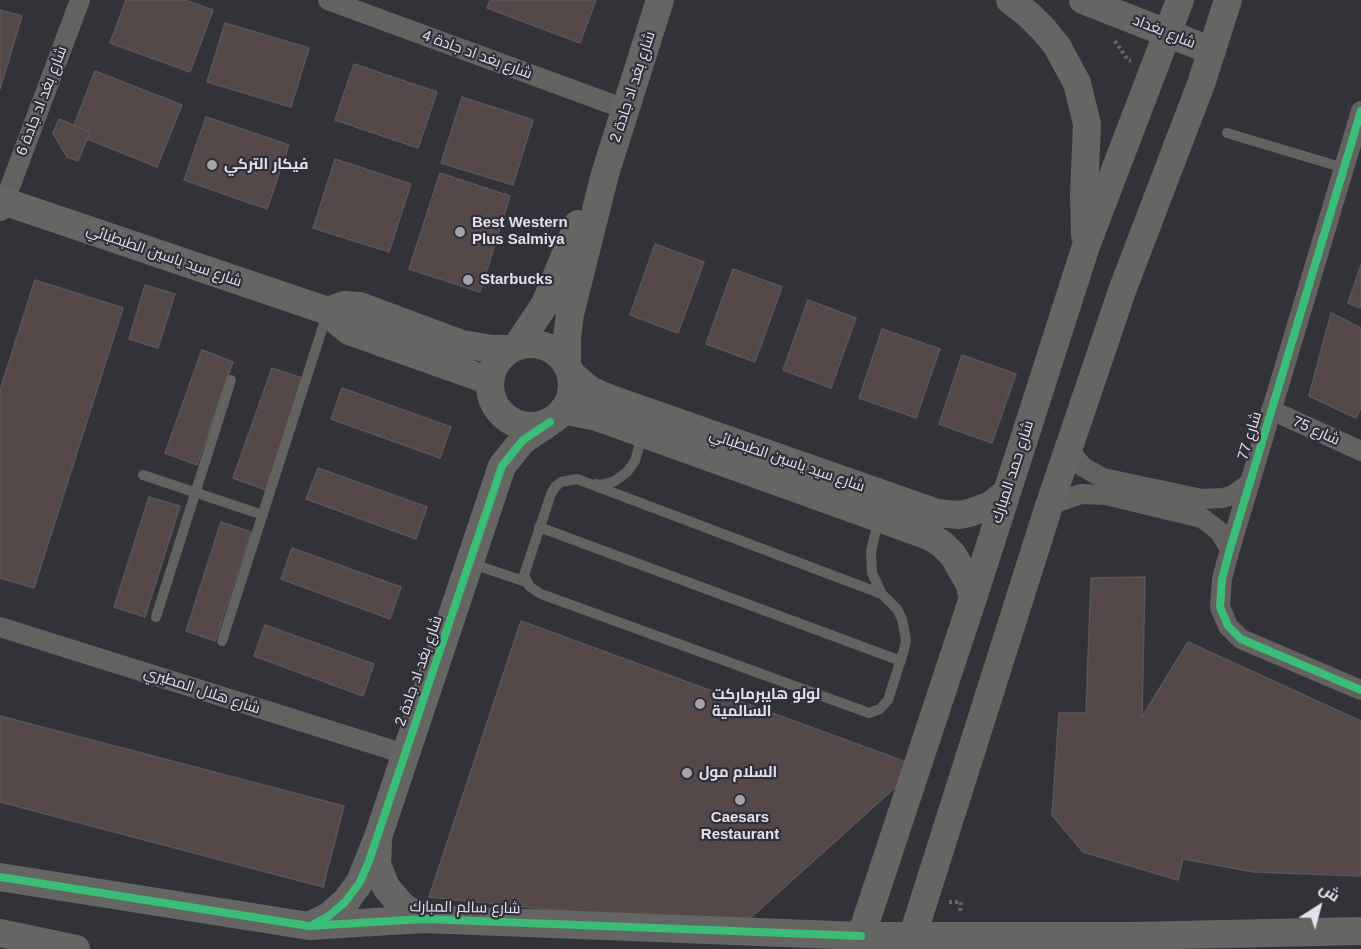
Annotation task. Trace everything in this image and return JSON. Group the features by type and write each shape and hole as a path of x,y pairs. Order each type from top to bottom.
{"street":[{"name":"شارع بغد اد جادة 6","path":"1,205 80,0"},
{"name":"شارع بغد اد جادة 4","path":"328,0 626,109"},
{"name":"شارع بغد اد جادة 2","path":"569,369 570,314 605,174 660,0"},
{"path":"1010,0 1029,15 1057,46 1077,83 1087,124 1084,195 1086,246"},
{"name":"شارع بغداد","path":"1083,0 1212,51"},
{"name":"شارع حمد المبارك","path":"860,943 1086,246 1168,33 1174,2"},
{"name":"شارع بغداد","path":"1174,2 1225,11"},
{"path":"913,942 1068,449 1123,288 1225,11"},
{"name":"شارع 77","path":"1361,111 1351,166 1271,411 1230,549 1222,579 1220,607 1228,626 1241,639 1361,690"},
{"name":"شارع بغد اد جادة 2","path":"514,348 545,304 578,225 605,174"},
{"name":"شارع سيد ياسين الطبطبائي","path":"1,205 328,311 349,331 490,381"},
{"name":"شارع سيد ياسين الطبطبائي","path":"328,311 344,305 360,306 462,344 492,350 514,348"},
{"path":"528,344 540,344 551,348 560,355 569,369 571,393 557,416 528,425 518,423 499,410 491,392 490,381 500,357 514,348 528,344"},
{"name":"شارع سيد ياسين الطبطبائي","path":"569,369 590,390 883,507 914,529 942,544 953,555 962,568 973,598"},
{"name":"شارع بغد اد جادة 2","path":"309,926 329,916 346,901 360,882 378,837 502,466 503,438 499,410"},
{"name":"شارع 75","path":"1271,411 1361,451"},
{"name":"شارع سيد ياسين الطبطبائي","path":"557,416 588,414 639,432 883,507 959,515 989,506 1006,493"},
{"name":"شارع بغد اد جادة 2","path":"502,466 523,440 557,416"},
{"name":"شارع 77","path":"1068,449 1083,467 1102,478 1202,499 1233,495 1250,483"},
{"path":"1048,509 1069,497 1094,493 1106,495 1202,518 1219,531 1230,549"},
{"name":"شارع هلال المطيري","path":"0,627 405,754"},
{"name":"شارع بغد اد جادة 2","path":"378,837 377,864 386,887 402,906 424,919"},
{"name":"شارع سالم المبارك","path":"0,877 144,902 309,926 424,919 604,938 860,943 1125,943 1361,931"},
{"path":"0,933 76,949"}],"lane":[{"path":"1227,133 1351,166"},
{"path":"222,641 328,311"},
{"path":"156,617 231,380"},
{"path":"587,483 601,484 615,481 627,472 635,461 639,432"},
{"path":"143,475 263,515"},
{"path":"526,582 525,568 555,487 569,479 577,479 882,594"},
{"path":"470,563 526,582 541,594 862,712 875,712 885,705 906,640 905,629 897,609 882,594 876,584 870,563 873,540 883,507"},
{"path":"539,527 901,661"}],"building":[{"path":"126,0 185,0 213,10 190,72 110,43"},
{"path":"490,0 596,0 580,43 487,8"},
{"path":"0,10 22,16 0,89"},
{"path":"225,23 309,48 291,107 207,82"},
{"path":"354,64 437,92 418,148 335,120"},
{"path":"95,71 182,105 157,167 87,139 90,132 74,125"},
{"path":"462,97 533,120 513,185 441,163"},
{"path":"206,117 289,145 267,209 184,180"},
{"path":"59,119 90,132 78,161 67,157 53,133"},
{"path":"335,159 411,184 389,252 313,228"},
{"name":"Best Western Plus Salmiya","path":"440,173 510,196 480,292 409,269"},
{"path":"655,244 704,262 678,333 630,315"},
{"path":"1361,265 1361,308 1348,303"},
{"path":"733,269 782,287 755,362 706,344"},
{"path":"35,280 123,308 34,588 0,578 0,390"},
{"path":"145,285 175,294 158,348 129,339"},
{"path":"808,300 856,318 831,388 783,370"},
{"path":"1331,313 1361,328 1361,408 1356,418 1309,396"},
{"path":"882,329 940,349 916,418 859,398"},
{"path":"202,350 233,362 197,465 165,453"},
{"path":"962,355 1016,374 992,443 939,424"},
{"path":"272,368 305,379 266,490 233,478"},
{"path":"342,388 451,427 440,458 331,419"},
{"path":"318,468 427,507 416,539 306,499"},
{"path":"149,497 180,506 145,617 114,607"},
{"path":"221,522 251,532 215,641 186,631"},
{"path":"292,548 401,587 390,619 281,579"},
{"path":"1145,577 1142,717 1188,642 1361,721 1361,876 1254,872 1183,859 1178,880 1083,852 1052,815 1059,713 1086,713 1091,578"},
{"name":"السلام مول","path":"521,621 906,762 899,784 738,929 429,897"},
{"path":"265,625 374,664 363,696 254,656"},
{"path":"0,716 344,806 323,887 0,802"}],"cycle path":[{"path":"1361,111 1230,549 1222,579 1220,607 1228,626 1241,639 1361,690"},
{"path":"314,924 329,916 346,901 360,882 369,861 502,466 523,440 550,422"},
{"path":"0,877 309,926 424,919 861,936"}],"place":[{"name":"فيكار التركي","path":"212,165"},
{"name":"Best Western Plus Salmiya","path":"460,232"},
{"name":"Starbucks","path":"468,280"},
{"name":"لولو هايبرماركت السالمية","path":"700,704"},
{"name":"السلام مول","path":"687,773"},
{"name":"Caesars Restaurant","path":"740,800"}]}
